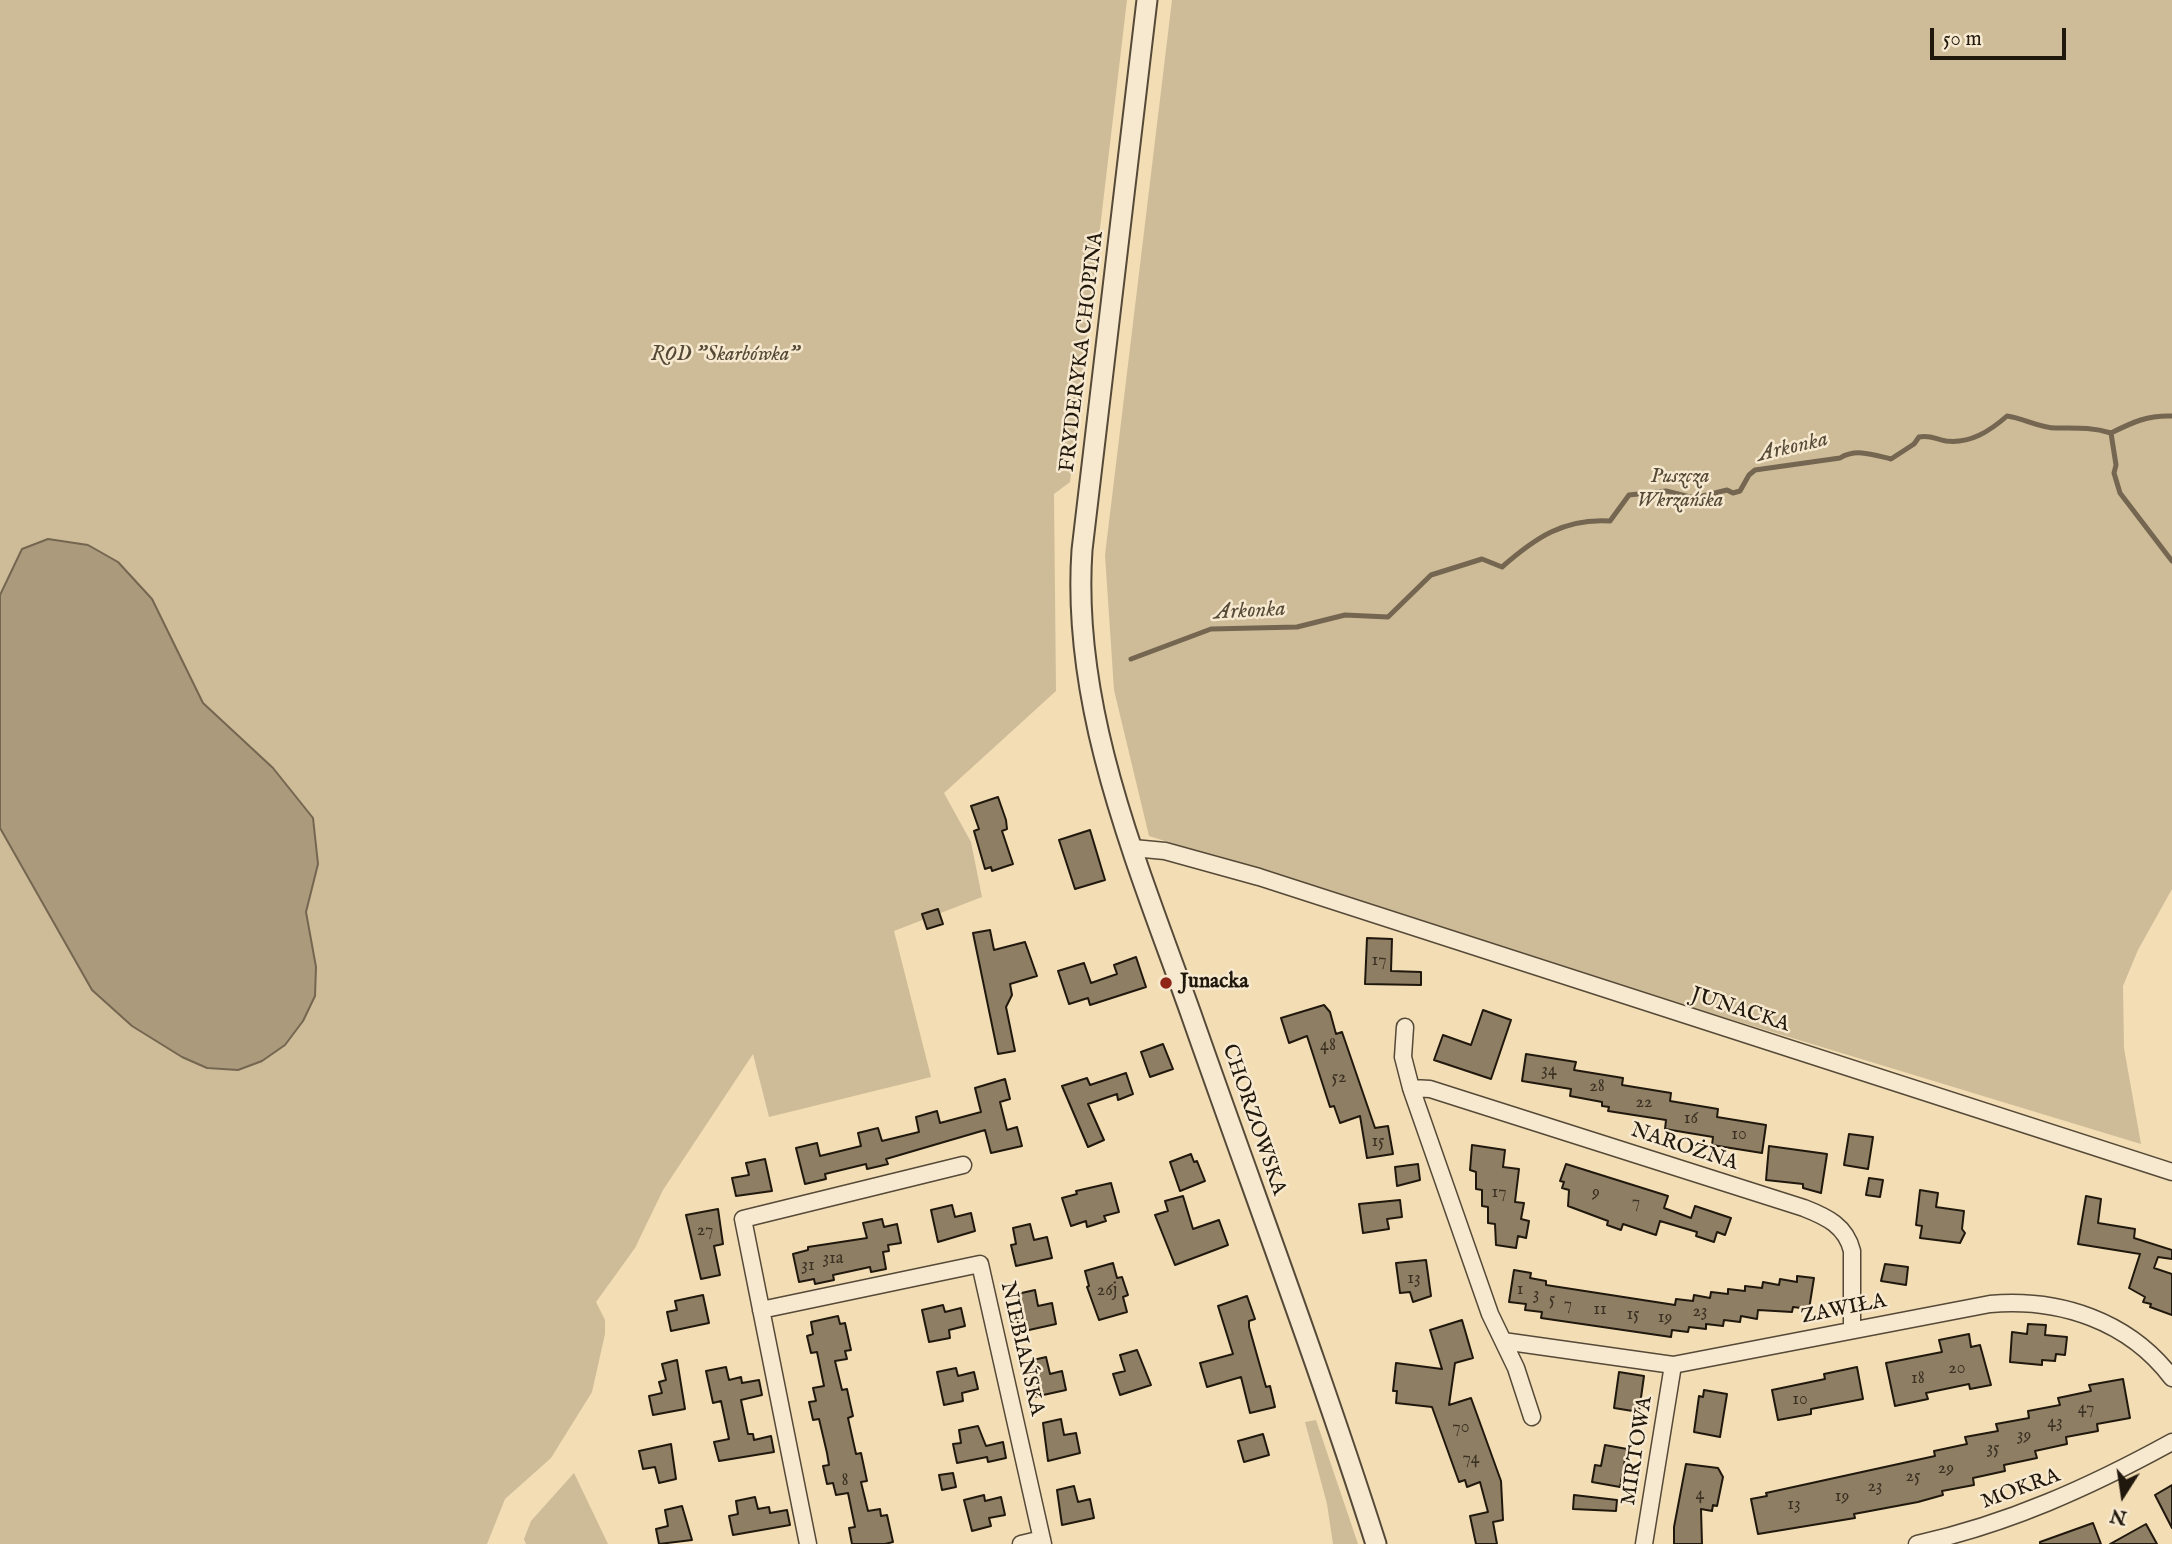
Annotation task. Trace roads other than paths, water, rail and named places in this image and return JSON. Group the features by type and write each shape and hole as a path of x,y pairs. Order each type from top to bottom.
{"street":[{"name":"FRYDERYKA CHOPINA","path":"1092,710 1081,627 1082,550 1147,0"},
{"name":"CHORZOWSKA","path":"1092,710 1133,848 1376,1544"},
{"name":"JUNACKA","path":"1133,848 1165,851 1259,877 2172,1172"},
{"path":"1405,1027 1403,1057 1411,1088 1490,1314 1532,1417"},
{"name":"NAROŻNA","path":"1411,1088 1430,1089 1804,1208 1833,1221 1849,1241 1852,1251 1852,1330"},
{"path":"808,1544 743,1219 964,1165"},
{"name":"NIEBIAŃSKA","path":"761,1310 980,1265 1043,1542 1021,1544"},
{"name":"ZAWIŁA","path":"1503,1341 1673,1366 1990,1304 2038,1304 2102,1320 2142,1346 2172,1378"},
{"name":"MIRTOWA","path":"1644,1544 1673,1366"},
{"name":"MOKRA","path":"1917,1544 1977,1529 2050,1503 2109,1477 2172,1442"}],"waterway":[{"name":"Arkonka","path":"1131,659 1211,629 1297,627 1345,615 1388,617 1431,575 1482,559 1502,567 1526,547 1551,532 1578,523 1610,521 1629,495 1666,491 1694,498 1727,490 1733,493 1740,491 1755,470 1840,458 1852,453 1891,459 1914,444 1919,437 1946,441 1963,440 1987,431 2007,416 2050,428 2091,429 2111,433 2141,420 2172,416"},
{"path":"2111,433 2116,465 2114,473 2120,493 2172,561"}],"place":[{"name":"Junacka","path":"1166,983"}],"park label":[{"name":"ROD \"Skarbówka\"","path":"725,356"},
{"name":"Puszcza Wkrzańska","path":"1680,490"}]}
